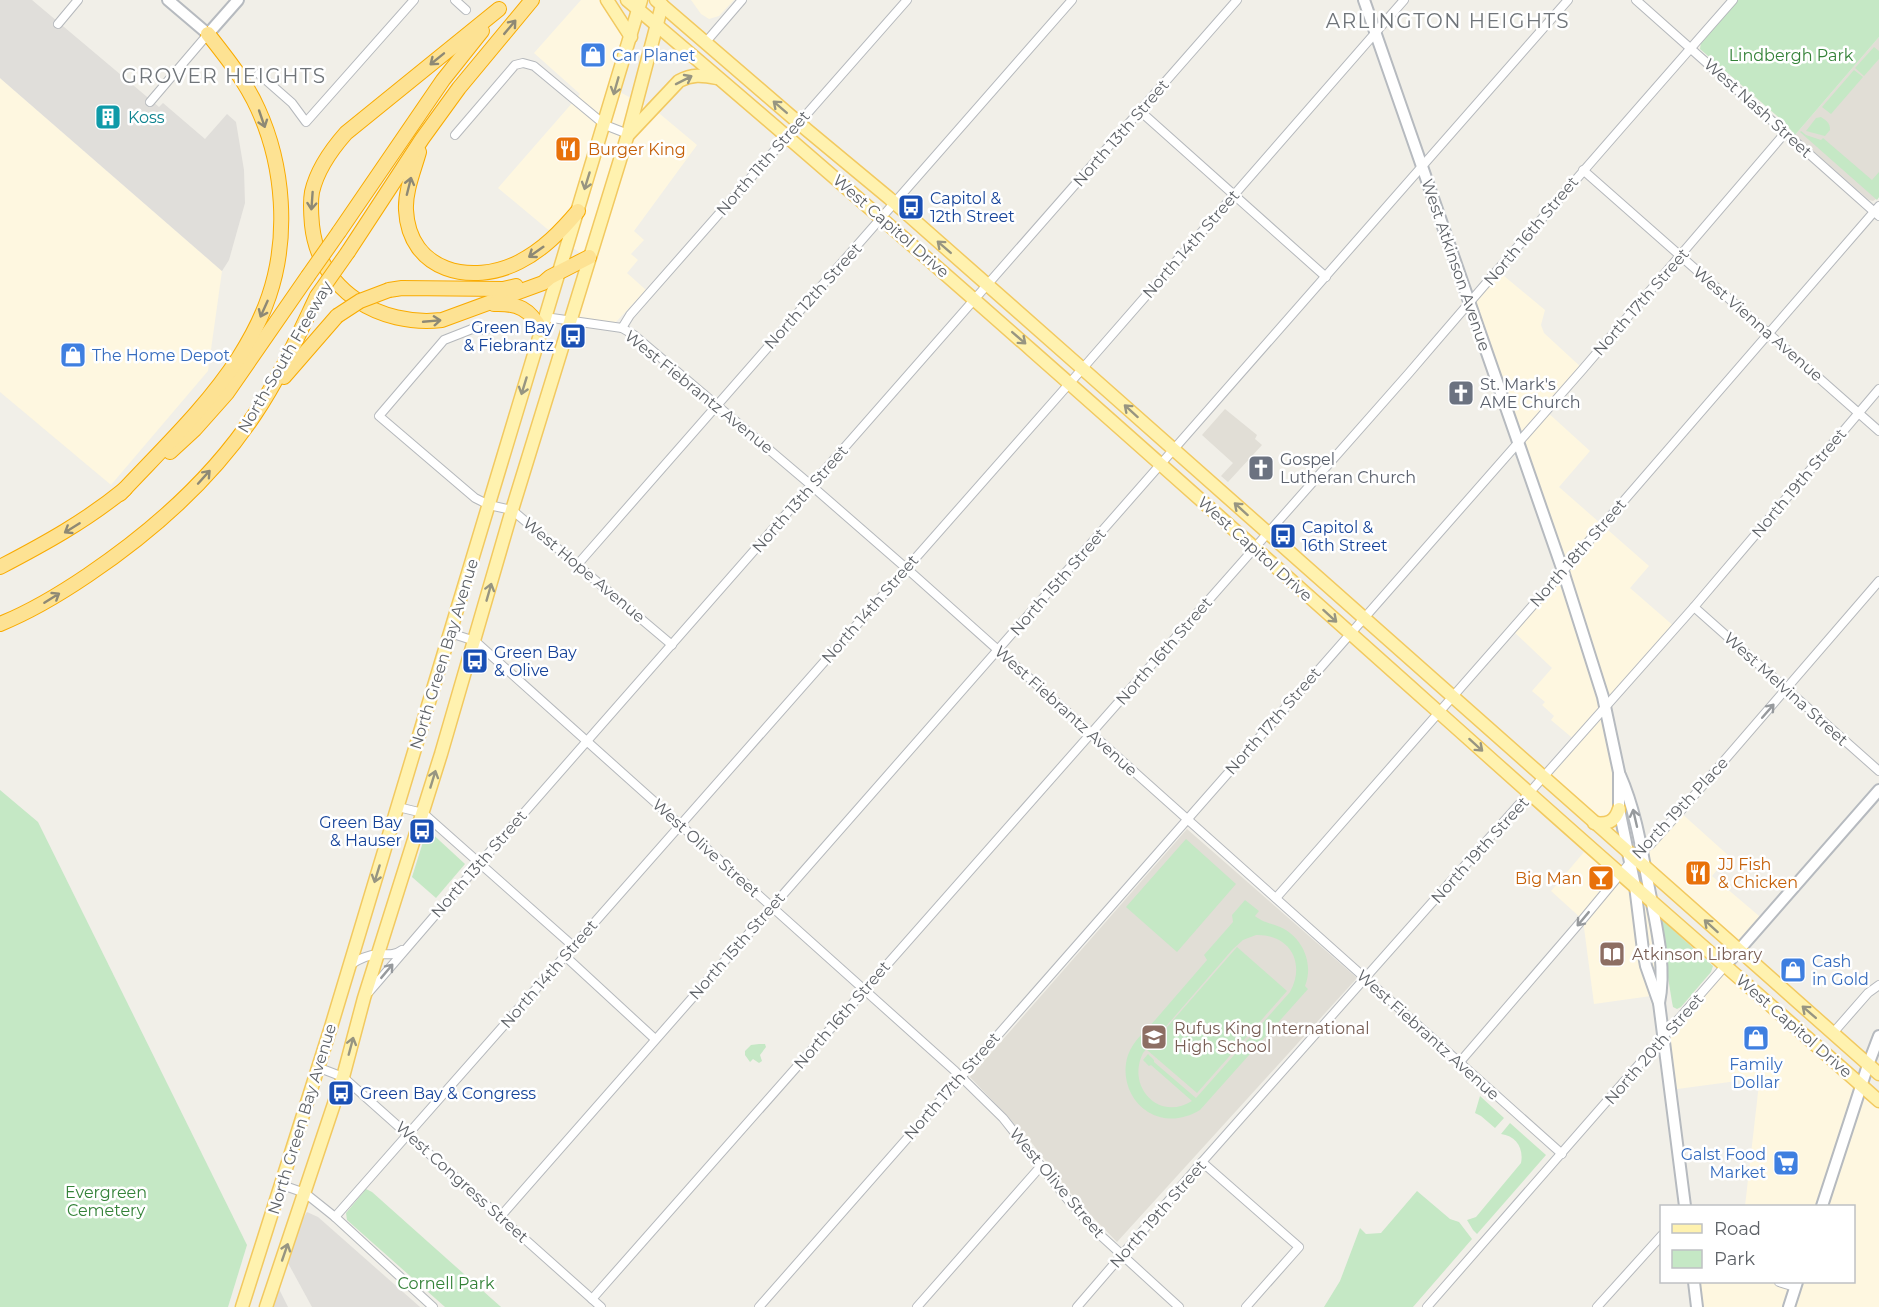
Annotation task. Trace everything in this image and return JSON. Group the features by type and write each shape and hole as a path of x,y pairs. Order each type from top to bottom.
{"highway":[{"name":"North-South Freeway","path":"0,624 28,612 124,551 179,505 235,443 257,412 282,368 317,296 422,139 459,88 532,0"},
{"path":"503,4 346,133 326,158 312,194 313,234 319,253 337,283 350,296 391,317 409,321 442,320 543,283 589,257"},
{"name":"North-South Freeway","path":"0,567 56,538 120,494 158,464 188,436 227,393 443,80 503,4"},
{"path":"120,494 192,416 238,358 269,296 277,264 281,228 280,186 272,148 253,99 236,70 208,34"},
{"path":"422,139 407,195 406,210 415,243 428,258 444,268 459,273 474,273 492,272 507,267 532,255 546,244 578,211"},
{"path":"257,412 300,357 337,316 360,301 389,290 402,288 503,289 545,275 555,275"},
{"path":"483,305 512,305 525,309 543,323"}],"main road":[{"path":"607,0 631,37"},
{"name":"West Capitol Drive","path":"627,0 640,5 656,25 788,136 1070,383 1529,794 1879,1101"},
{"name":"North Green Bay Avenue","path":"266,1307 343,1077 364,998 475,641 512,510 628,134 660,2"},
{"name":"West Capitol Drive","path":"660,2 1083,368 1879,1074"},
{"name":"North Green Bay Avenue","path":"242,1307 350,965 489,505 555,275 578,211 640,5"},
{"path":"628,134 679,81 688,76 698,75 718,78"},
{"path":"1594,823 1611,822 1619,809"}],"street":[{"path":"58,24 78,0"},
{"path":"168,0 208,34"},
{"path":"150,102 238,0"},
{"path":"259,74 292,103 306,122 414,0"},
{"path":"455,0 466,10"},
{"path":"705,43 742,0"},
{"name":"North 11th Street","path":"622,328 630,315 907,0"},
{"name":"North 12th Street","path":"578,564 1072,0"},
{"name":"North 13th Street","path":"364,998 1237,0"},
{"name":"West Atkinson Avenue","path":"1364,0 1563,571 1606,708 1619,772 1629,796 1635,886 1646,966 1659,1003"},
{"name":"North 14th Street","path":"335,1217 1070,383 1404,0"},
{"name":"North 15th Street","path":"500,1216 1568,0"},
{"name":"West Nash Street","path":"1636,0 1785,133 1877,211"},
{"name":"North 16th Street","path":"592,1299 1498,271 1582,170 1733,0"},
{"path":"455,135 515,66 523,63 534,66 605,125 628,134"},
{"path":"1140,111 1326,277"},
{"name":"North 17th Street","path":"759,1307 1517,443 1785,133"},
{"name":"West Vienna Avenue","path":"1582,170 1879,431"},
{"name":"North 18th Street","path":"1276,898 1877,211"},
{"name":"West Fiebrantz Avenue","path":"543,323 571,321 622,328 634,334 906,568 1562,1154"},
{"name":"West Hope Avenue","path":"486,330 472,329 444,340 379,416 475,498 489,505 512,510 672,645"},
{"name":"North 19th Street","path":"1077,1307 1202,1162 1606,708 1879,389"},
{"name":"North 19th Place","path":"1459,1063 1621,874 1633,856 1651,844 1674,819 1879,581"},
{"name":"West Melvina Street","path":"1694,607 1879,771"},
{"name":"West Olive Street","path":"450,633 475,641 961,1077 1003,1119 1068,1200 1122,1256 1179,1307"},
{"name":"West Atkinson Avenue","path":"1619,772 1619,809 1633,856"},
{"name":"North 20th Street","path":"1427,1307 1879,789"},
{"path":"398,807 423,813 573,946"},
{"name":"West Atkinson Avenue","path":"1645,867 1662,975 1659,1003 1685,1205"},
{"path":"350,965 361,958 397,953 410,943"},
{"path":"565,956 655,1039"},
{"path":"1833,1033 1868,993 1879,985"},
{"path":"1822,1205 1879,1036"},
{"name":"West Congress Street","path":"317,1067 343,1077 601,1307"},
{"path":"1202,1162 1299,1247 1246,1307"},
{"path":"917,1307 1041,1166"},
{"path":"282,1185 305,1193 335,1217 433,1307"},
{"path":"1597,1307 1660,1237"},
{"path":"1694,1283 1697,1307"},
{"path":"1789,1307 1796,1284"}],"shaded area":[{"name":"Koss","path":"0,0 32,0 159,107 163,103 205,139 227,114 236,122 244,170 245,203 229,260 222,271 0,78"},
{"path":"581,0 601,0 622,32 625,41 609,86 660,114 697,145 634,231 644,240 631,254 638,260 627,273 646,290 615,323 578,319 595,264 546,228 498,188 580,94 534,53"},
{"path":"691,0 734,0 719,16 709,19 701,14"},
{"path":"1879,37 1879,197 1873,201 1869,200 1795,135"},
{"path":"0,78 222,271 208,371 111,485 0,392"},
{"path":"1498,271 1545,310 1541,325 1544,333 1583,369 1546,411 1590,451 1559,487 1649,566 1630,588 1676,628 1605,709 1634,857 1680,812 1729,856 1712,876 1765,921 1739,951 1543,778 1576,741 1551,720 1554,716 1542,705 1545,702 1532,691 1552,668 1511,629 1563,571 1469,303"},
{"path":"1225,409 1257,435 1255,439 1262,445 1228,482 1221,476 1233,463 1202,435"},
{"name":"Rufus King International High School","path":"1187,829 1357,978 1117,1242 1076,1200 1028,1138 970,1077"},
{"path":"1589,846 1646,896 1658,995 1594,1004 1583,920 1551,891"},
{"path":"1725,966 1879,1101 1879,1307 1697,1307 1694,1283 1855,1283 1855,1205 1745,1205 1759,1084 1752,1079 1670,1090 1663,1039"},
{"path":"307,1212 318,1217 420,1307 312,1307 288,1263 301,1222"},
{"path":"279,1289 288,1307 273,1307"}],"green space":[{"name":"Lindbergh Park","path":"1738,0 1879,0 1879,37 1795,135 1784,122 1700,49 1701,42"},
{"path":"1874,47 1879,51 1879,59 1864,76 1855,68"},
{"path":"1854,70 1863,77 1831,114 1822,107"},
{"path":"1821,117 1826,121 1830,130 1825,136 1806,131 1816,118"},
{"path":"1800,132 1821,140 1823,138 1872,180 1879,172 1877,200"},
{"name":"Evergreen Cemetery","path":"0,790 38,822 247,1245 228,1307 0,1307"},
{"path":"427,829 465,864 436,898 412,877"},
{"path":"1186,839 1236,884 1177,952 1126,907"},
{"path":"1245,900 1259,911 1255,916 1264,922 1280,927 1295,937 1307,960 1305,986 1308,989 1200,1110 1187,1116 1174,1118 1154,1115 1141,1107 1131,1094 1126,1079 1128,1055 1140,1036 1207,960 1204,955 1233,922 1232,915","holes":["1256,935 1278,939 1292,952 1296,971 1290,992 1196,1098 1154,1062 1148,1054 1143,1060 1192,1101 1180,1106 1168,1107 1149,1098 1142,1089 1139,1078 1139,1066 1143,1053 1232,950 1243,940"]},
{"path":"1661,919 1713,966 1711,972 1677,1009 1673,1007 1672,1002 1659,922"},
{"path":"1237,947 1287,991 1197,1093 1147,1050"},
{"path":"765,1044 766,1047 760,1055 762,1061 759,1063 753,1059 750,1062 745,1051 751,1045"},
{"path":"1480,1096 1504,1118 1495,1128 1475,1113"},
{"path":"1510,1123 1546,1155 1477,1234 1467,1220 1476,1217 1521,1163 1518,1144 1511,1137 1501,1134"},
{"name":"Cornell Park","path":"366,1189 501,1307 445,1307 347,1220 346,1213"},
{"path":"1417,1191 1450,1219 1459,1222 1472,1239 1413,1307 1324,1307 1340,1281 1360,1228 1366,1234 1381,1233"}],"place":[{"name":"Car Planet","path":"593,55"},
{"name":"Koss","path":"108,117"},
{"name":"Burger King","path":"568,149"},
{"name":"Capitol & 12th Street","path":"911,207"},
{"name":"Green Bay & Fiebrantz","path":"573,336"},
{"name":"The Home Depot","path":"73,355"},
{"name":"St. Mark's AME Church","path":"1461,393"},
{"name":"Gospel Lutheran Church","path":"1261,468"},
{"name":"Capitol & 16th Street","path":"1283,536"},
{"name":"Green Bay & Olive","path":"475,661"},
{"name":"Green Bay & Hauser","path":"422,831"},
{"name":"JJ Fish & Chicken","path":"1698,873"},
{"name":"Big Man","path":"1601,878"},
{"name":"Atkinson Library","path":"1612,954"},
{"name":"Cash in Gold","path":"1793,970"},
{"name":"Rufus King International High School","path":"1154,1037"},
{"name":"Family Dollar","path":"1756,1038"},
{"name":"Green Bay & Congress","path":"341,1093"},
{"name":"Galst Food Market","path":"1786,1163"}],"district":[{"name":"ARLINGTON HEIGHTS","path":"1448,21"},
{"name":"GROVER HEIGHTS","path":"224,76"}]}
